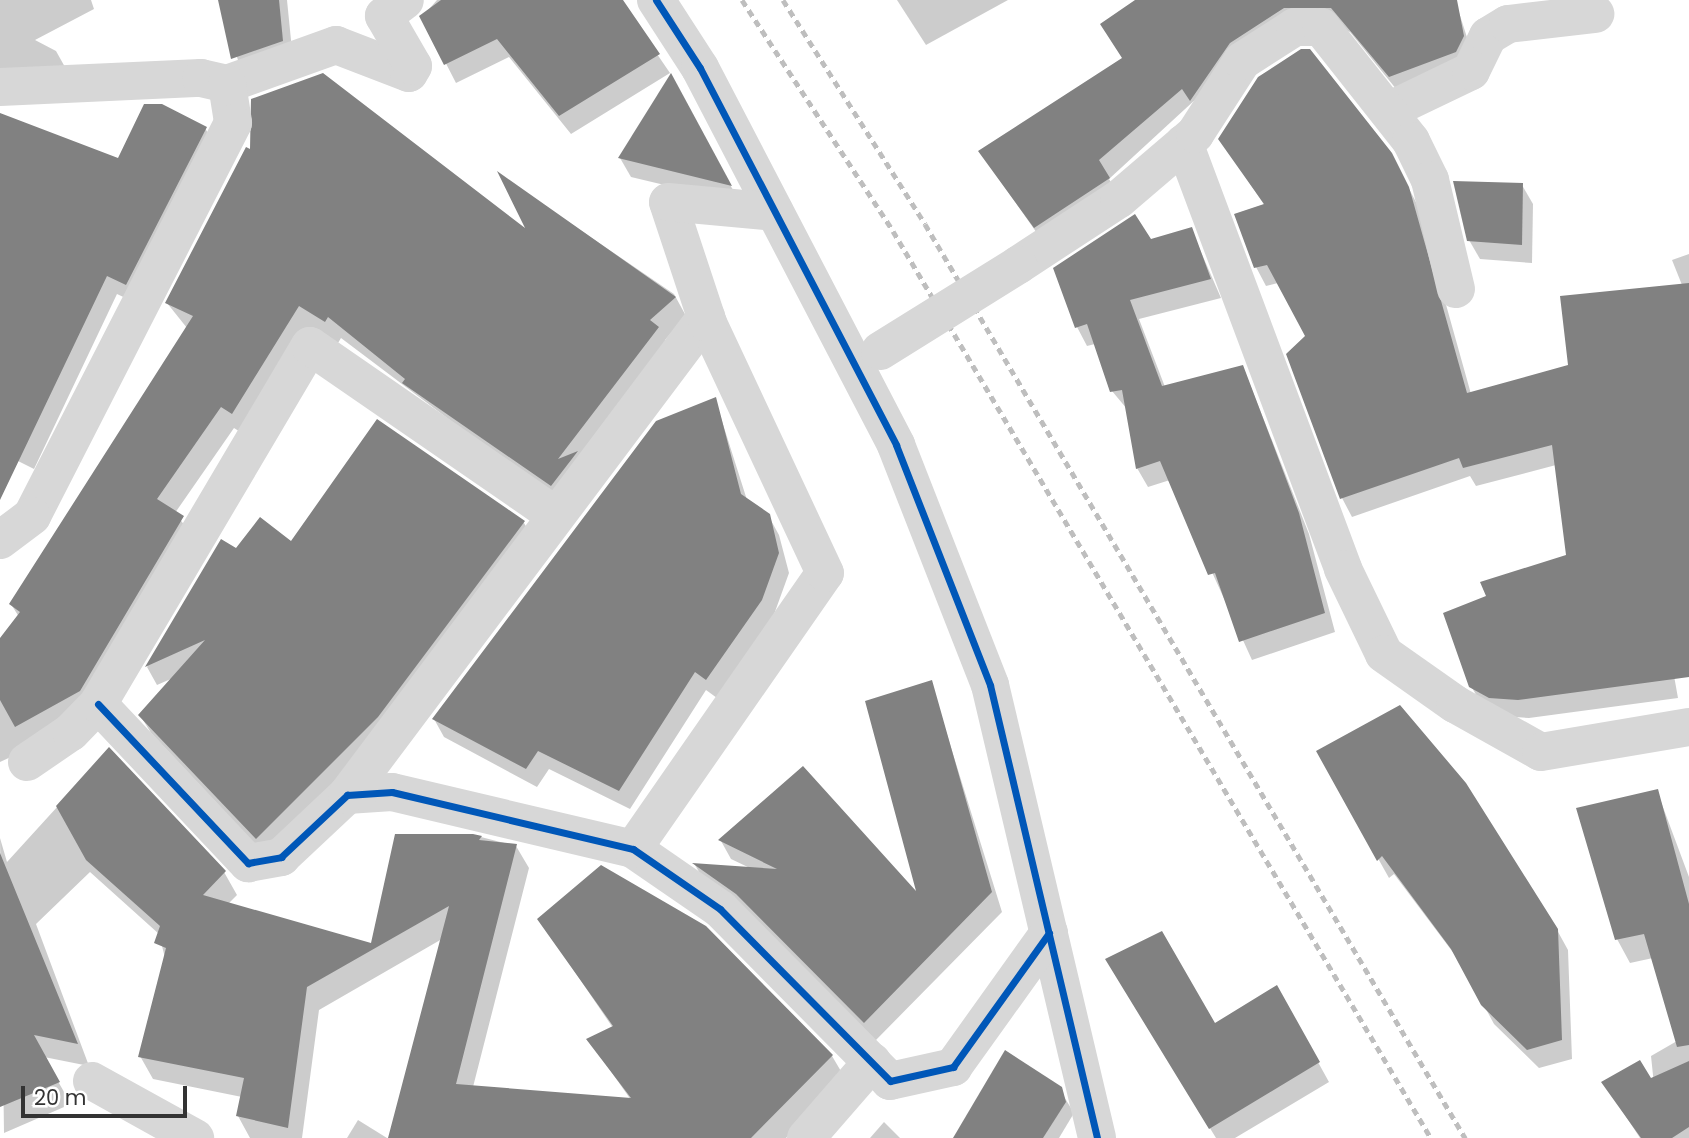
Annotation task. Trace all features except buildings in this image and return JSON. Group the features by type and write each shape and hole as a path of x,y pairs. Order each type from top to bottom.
{"street":[{"path":"0,87 201,78 228,84 336,45 409,73 413,66 384,16 405,0"},
{"path":"656,0 700,68 775,212 868,359 896,445 990,685 1097,1138"},
{"path":"1388,111 1471,71 1488,36 1508,24 1595,14"},
{"path":"868,359 1119,200 1184,143 1242,61 1295,27 1321,27 1388,111 1430,180 1457,289"},
{"path":"0,540 33,516 233,123 228,84"},
{"path":"1184,143 1343,569 1384,654 1455,704 1541,751 1687,737"},
{"path":"633,849 825,573 706,317 668,202 775,212"},
{"path":"98,704 248,863 281,857 347,794 706,317"},
{"path":"27,762 71,732 98,704 310,346 556,516"},
{"path":"347,794 393,792 633,849 720,909 890,1082 953,1067 1049,933"},
{"path":"806,1138 872,1062"},
{"path":"92,1081 195,1138"},
{"path":"1066,1138 1089,1099"}],"railway":[{"path":"742,0 893,231 1431,1138"},
{"path":"783,0 925,224 1465,1138"}],"cycle path":[{"path":"656,0 700,68 896,445 990,685 1097,1138"},
{"path":"98,704 248,863 281,857 347,795 392,792 633,849 720,909 890,1081 953,1067 1049,933"}]}
